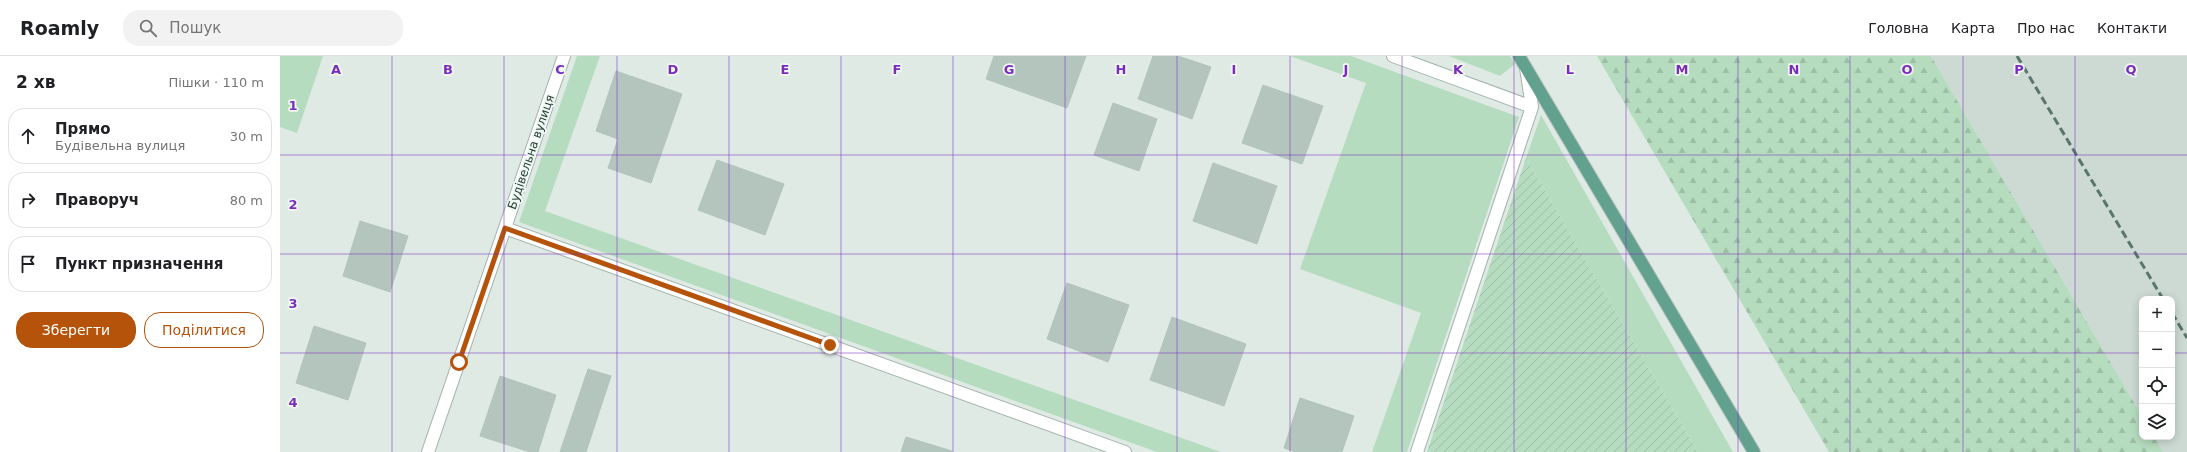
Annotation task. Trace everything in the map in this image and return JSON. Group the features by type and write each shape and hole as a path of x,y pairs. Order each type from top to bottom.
{"main road":[{"path":"1519,56 1754,452"}],"street":[{"name":"Будівельна вулиця","path":"428,452 564,56"},
{"path":"1393,56 1532,107"},
{"path":"1417,452 1532,107 1526,68"},
{"path":"505,228 1125,452"}],"shaded area":[{"path":"1931,56 2187,56 2187,452 2163,452 2156,440 2175,440 2175,296 2139,296 2139,411"}],"green space":[{"path":"280,56 323,56 297,133 280,127"},
{"path":"577,56 600,56 545,211 1221,452 1157,452 519,222"},
{"path":"1290,56 1351,56 1519,117 1407,452 1372,452 1421,313 1300,269 1366,83"},
{"path":"1449,56 1510,56 1515,64 1500,76"},
{"path":"1597,56 1931,56 2139,411 2139,440 2156,440 2163,452 1829,452"},
{"path":"1541,115 1733,452 1698,452 1526,158"},
{"path":"1526,158 1698,452 1427,452"}],"building":[{"path":"994,56 1086,56 1067,108 986,79"},
{"path":"1153,56 1178,56 1211,67 1192,119 1138,99"},
{"path":"616,71 682,94 651,183 608,168 618,139 596,131"},
{"path":"1263,85 1323,106 1302,164 1242,143"},
{"path":"1113,103 1157,119 1139,171 1094,155"},
{"path":"717,160 784,184 765,235 698,210"},
{"path":"1213,163 1277,186 1257,244 1193,221"},
{"path":"360,221 408,236 390,292 343,276"},
{"path":"1067,283 1129,305 1108,362 1047,339"},
{"path":"1172,317 1246,344 1224,406 1150,380"},
{"path":"314,326 366,343 348,400 296,383"},
{"path":"588,369 611,376 586,452 560,452"},
{"path":"500,376 556,395 538,452 530,452 480,436"},
{"path":"1300,398 1354,416 1342,452 1296,452 1284,448"},
{"path":"906,437 952,451 952,452 901,452"}],"railway":[{"path":"2017,56 2161,296"},
{"path":"2175,318 2187,338"}],"route":[{"path":"459,362 505,228 830,345"}]}
